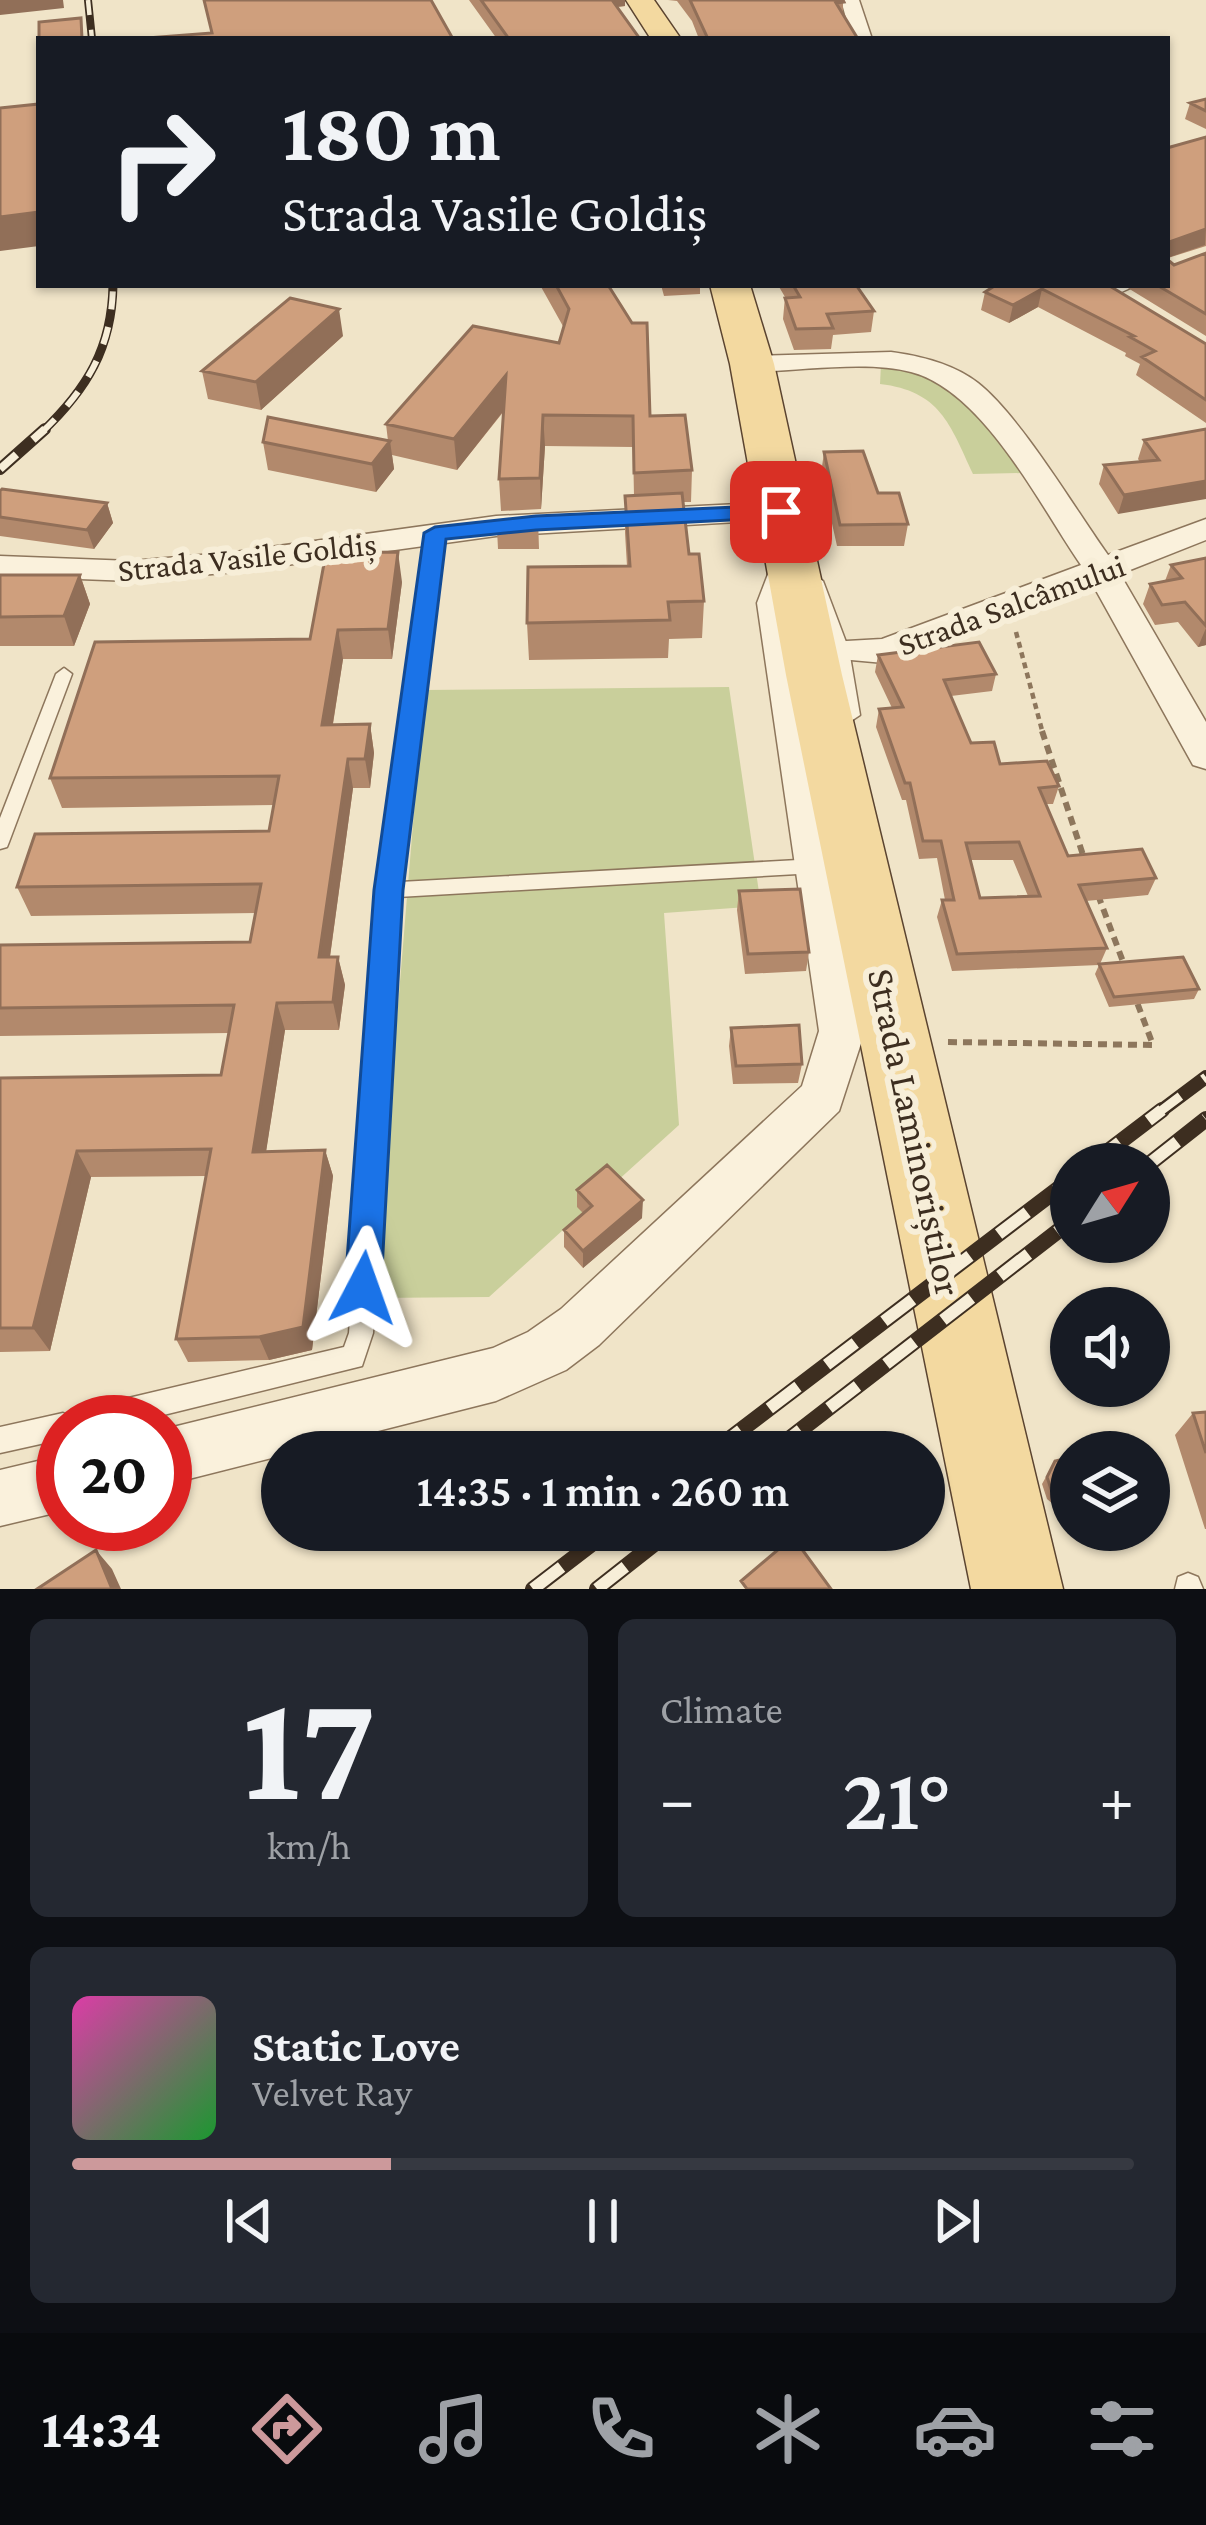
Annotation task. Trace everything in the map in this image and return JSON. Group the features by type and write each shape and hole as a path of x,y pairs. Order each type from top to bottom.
{"main road":[{"path":"640,0 664,36"},
{"name":"Strada Laminoriștilor","path":"731,288 752,364 792,566 828,663 837,865 1017,1589"}],"street":[{"path":"850,0 861,36"},
{"path":"1109,288 1139,312"},
{"path":"752,364 892,360 922,364 967,388 994,417 1102,571 1206,755"},
{"name":"Strada Vasile Goldiș","path":"0,566 132,571 536,523 781,512"},
{"name":"Strada Salcâmului","path":"828,663 884,651 1206,529"},
{"path":"192,1450 496,1374 547,1351 580,1327 821,1097 842,1031 837,865 794,742 774,603 777,583 792,566"},
{"path":"0,1498 36,1489"}],"lane":[{"path":"192,1397 353,1357 361,1333 389,890 435,533"},
{"path":"828,663 856,743"},
{"path":"0,842 64,674"},
{"path":"389,890 837,865"},
{"path":"0,1440 36,1432"}],"path":[{"path":"946,1042 1153,1046 1052,770 1010,605"}],"green space":[{"path":"881,364 931,377 966,400 1023,473 973,474 940,413 917,394 880,384"},
{"path":"729,687 761,906 664,913 679,1125 489,1297 374,1298 424,690"}],"building":[{"path":"204,0 431,0 451,36 173,36 212,33"},
{"path":"481,0 612,0 638,36 507,36"},
{"path":"690,0 843,0 836,3 856,36 707,36"},
{"path":"81,18 82,36 39,36 39,22"},
{"path":"1206,99 1206,111 1190,103"},
{"path":"36,104 36,212 0,217 0,108"},
{"path":"1206,137 1206,229 1170,242 1170,147"},
{"path":"1206,253 1206,314 1162,288 1170,288 1170,262 1174,265"},
{"path":"558,288 610,288 632,323 647,323 650,416 685,415 692,470 634,473 633,416 543,415 540,478 499,479 506,375 454,439 386,424 473,326 559,343 569,309"},
{"path":"795,288 858,288 874,311 827,314 833,328 796,329 785,298 800,297"},
{"path":"991,288 1113,288 1206,344 1206,400 1142,357 1155,351 1130,337 1134,336 1042,289 1013,305 985,292"},
{"path":"290,298 339,309 256,382 202,371"},
{"path":"268,417 390,441 372,464 263,442"},
{"path":"1206,429 1206,481 1124,495 1104,465 1159,460 1144,440"},
{"path":"863,451 878,493 899,493 908,524 840,525 824,452"},
{"path":"2,489 107,503 87,530 0,517"},
{"path":"682,493 689,554 699,554 704,601 668,602 670,620 527,623 528,567 630,566 625,496"},
{"path":"538,518 538,529 497,529 497,521"},
{"path":"398,552 388,629 338,630 322,725 370,724 365,759 348,759 319,957 338,957 333,1002 277,1003 253,1152 325,1150 303,1327 259,1337 176,1339 211,1149 77,1151 33,1328 0,1328 0,1078 221,1075 234,1005 0,1008 0,945 250,942 261,884 17,887 35,834 269,831 279,776 50,778 95,642 310,639 326,553"},
{"path":"1206,558 1206,626 1185,602 1162,605 1150,584 1182,578 1171,565"},
{"path":"0,575 80,575 64,616 0,617"},
{"path":"979,642 996,674 944,680 971,743 994,742 1000,764 1047,761 1059,786 1039,788 1068,856 1142,849 1156,878 1079,885 1107,948 957,954 942,900 954,900 941,841 923,841 910,783 905,783 879,709 903,707 878,655","holes":["1019,842 1040,896 980,898 966,843"]},
{"path":"800,889 809,952 748,954 739,891"},
{"path":"1183,957 1199,989 1114,997 1099,964"},
{"path":"799,1025 802,1064 736,1066 731,1028"},
{"path":"607,1165 643,1200 583,1251 564,1230 592,1206 577,1190"},
{"path":"1206,1412 1206,1453 1193,1413"},
{"path":"96,1551 112,1589 37,1589"},
{"path":"776,1551 803,1551 831,1589 747,1589 741,1581"}],"railway":[{"path":"88,0 92,36"},
{"path":"44,430 72,400 94,366 108,328 113,288"},
{"path":"0,469 44,430"},
{"path":"1162,1110 1206,1077"},
{"path":"1119,1143 1162,1110"},
{"path":"1158,1113 1162,1110"},
{"path":"1170,1147 1206,1119"},
{"path":"740,1431 1050,1195"},
{"path":"799,1431 1050,1237"},
{"path":"533,1589 583,1551"},
{"path":"597,1589 645,1551"}],"route":[{"path":"363,1288 389,890 435,533 536,523 781,512"}]}
